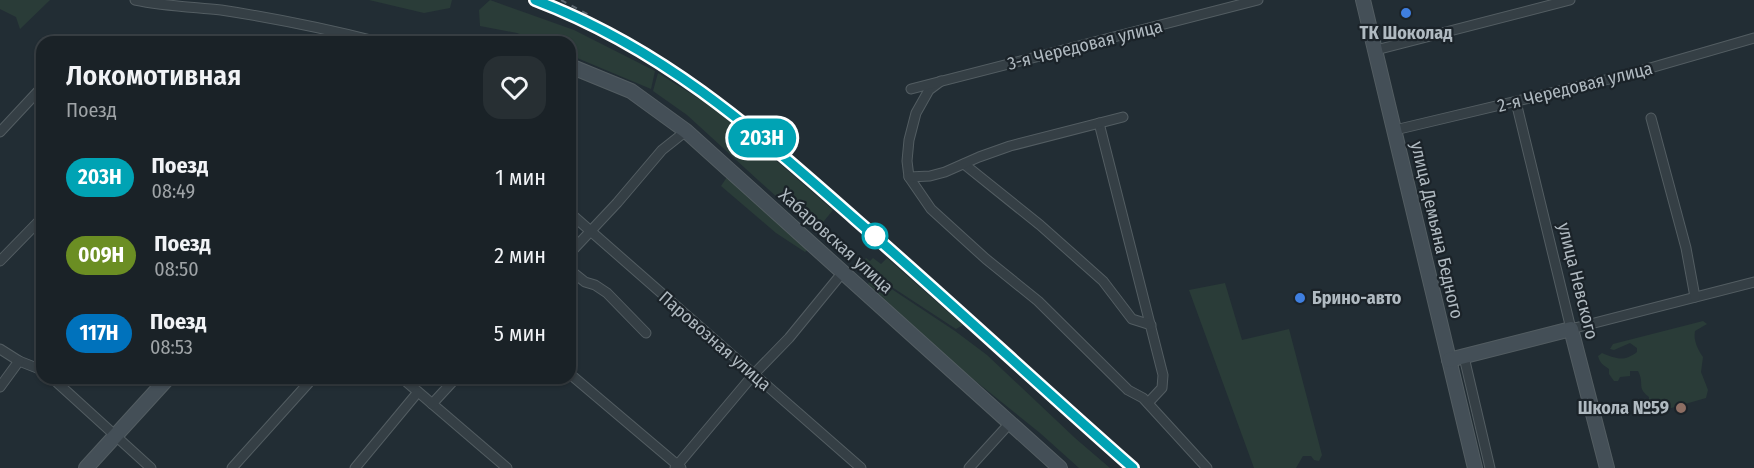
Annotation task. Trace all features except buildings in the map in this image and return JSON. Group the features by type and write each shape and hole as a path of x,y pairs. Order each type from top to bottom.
{"main road":[{"name":"улица Демьяна Бедного","path":"1364,0 1475,468"},
{"name":"Хабаровская улица","path":"576,68 631,91 686,131 1060,468"},
{"path":"1449,360 1571,329"},
{"name":"улица Невского","path":"1571,329 1607,468"},
{"path":"86,468 163,384"}],"street":[{"path":"135,0 161,5 221,10 354,36"},
{"name":"3-я Чередовая улица","path":"911,90 1258,0"},
{"path":"1376,50 1570,0"},
{"name":"2-я Чередовая улица","path":"1395,130 1626,75 1754,38"},
{"path":"941,81 930,90 916,113 909,140 907,161 909,177 931,209 986,259 1038,301 1128,390 1143,398 1207,468"},
{"path":"0,132 36,93"},
{"name":"улица Невского","path":"1516,102 1571,329"},
{"path":"909,177 930,176 1010,146 1123,117"},
{"path":"1651,118 1686,248 1695,297"},
{"path":"1099,123 1151,324 1163,381 1162,388 1148,403"},
{"path":"576,246 662,150 686,131"},
{"path":"964,164 1040,225 1103,281 1132,319 1151,324"},
{"name":"Паровозная улица","path":"576,218 861,468"},
{"path":"0,261 36,224"},
{"path":"576,379 678,467 843,272"},
{"path":"576,275 607,293 646,333"},
{"path":"1571,329 1754,282"},
{"path":"0,349 19,361 36,368"},
{"path":"1464,357 1490,468"},
{"path":"0,387 19,361"},
{"path":"59,384 151,468"},
{"path":"232,468 308,384"},
{"path":"409,384 507,468"},
{"path":"432,404 450,384"},
{"path":"356,468 418,392"},
{"path":"969,468 1010,423"}],"green space":[{"path":"0,0 50,0 20,29 16,17 0,9"},
{"path":"369,0 452,0 450,8 424,13"},
{"path":"490,0 574,30 655,71 651,89 576,58 576,36 524,36 480,26 479,10"},
{"path":"658,73 706,103 740,129 833,210 815,232 687,115 653,91"},
{"path":"729,174 811,247 805,252 776,233 721,186"},
{"path":"866,258 870,261 873,258 881,264 887,258 963,325 956,329 872,274 867,279 857,268"},
{"path":"872,276 987,355 1110,468 1079,468 1040,433 958,367 868,284"},
{"path":"1225,283 1242,340 1289,329 1322,455 1319,461 1314,460 1311,456 1303,456 1296,468 1254,468 1189,290"},
{"path":"1703,321 1707,324 1695,331 1695,338 1703,357 1701,372 1708,390 1706,398 1654,413 1649,406 1649,397 1642,388 1638,371 1630,371 1630,376 1620,377 1618,381 1614,381 1609,374 1609,369 1602,364 1598,356 1602,353 1616,358 1628,357 1637,352 1637,348 1630,343 1614,350 1610,349 1613,344"}],"railway":[{"path":"535,0 611,34 668,67 745,122 1132,468"},
{"path":"561,0 591,16"}],"train":[{"name":"203Н","path":"535,0 611,34 668,67 745,122 1133,468"}],"place":[{"name":"ТК Шоколад","path":"1406,13"},
{"name":"Брино-авто","path":"1300,298"},
{"name":"Школа №59","path":"1681,408"}]}
